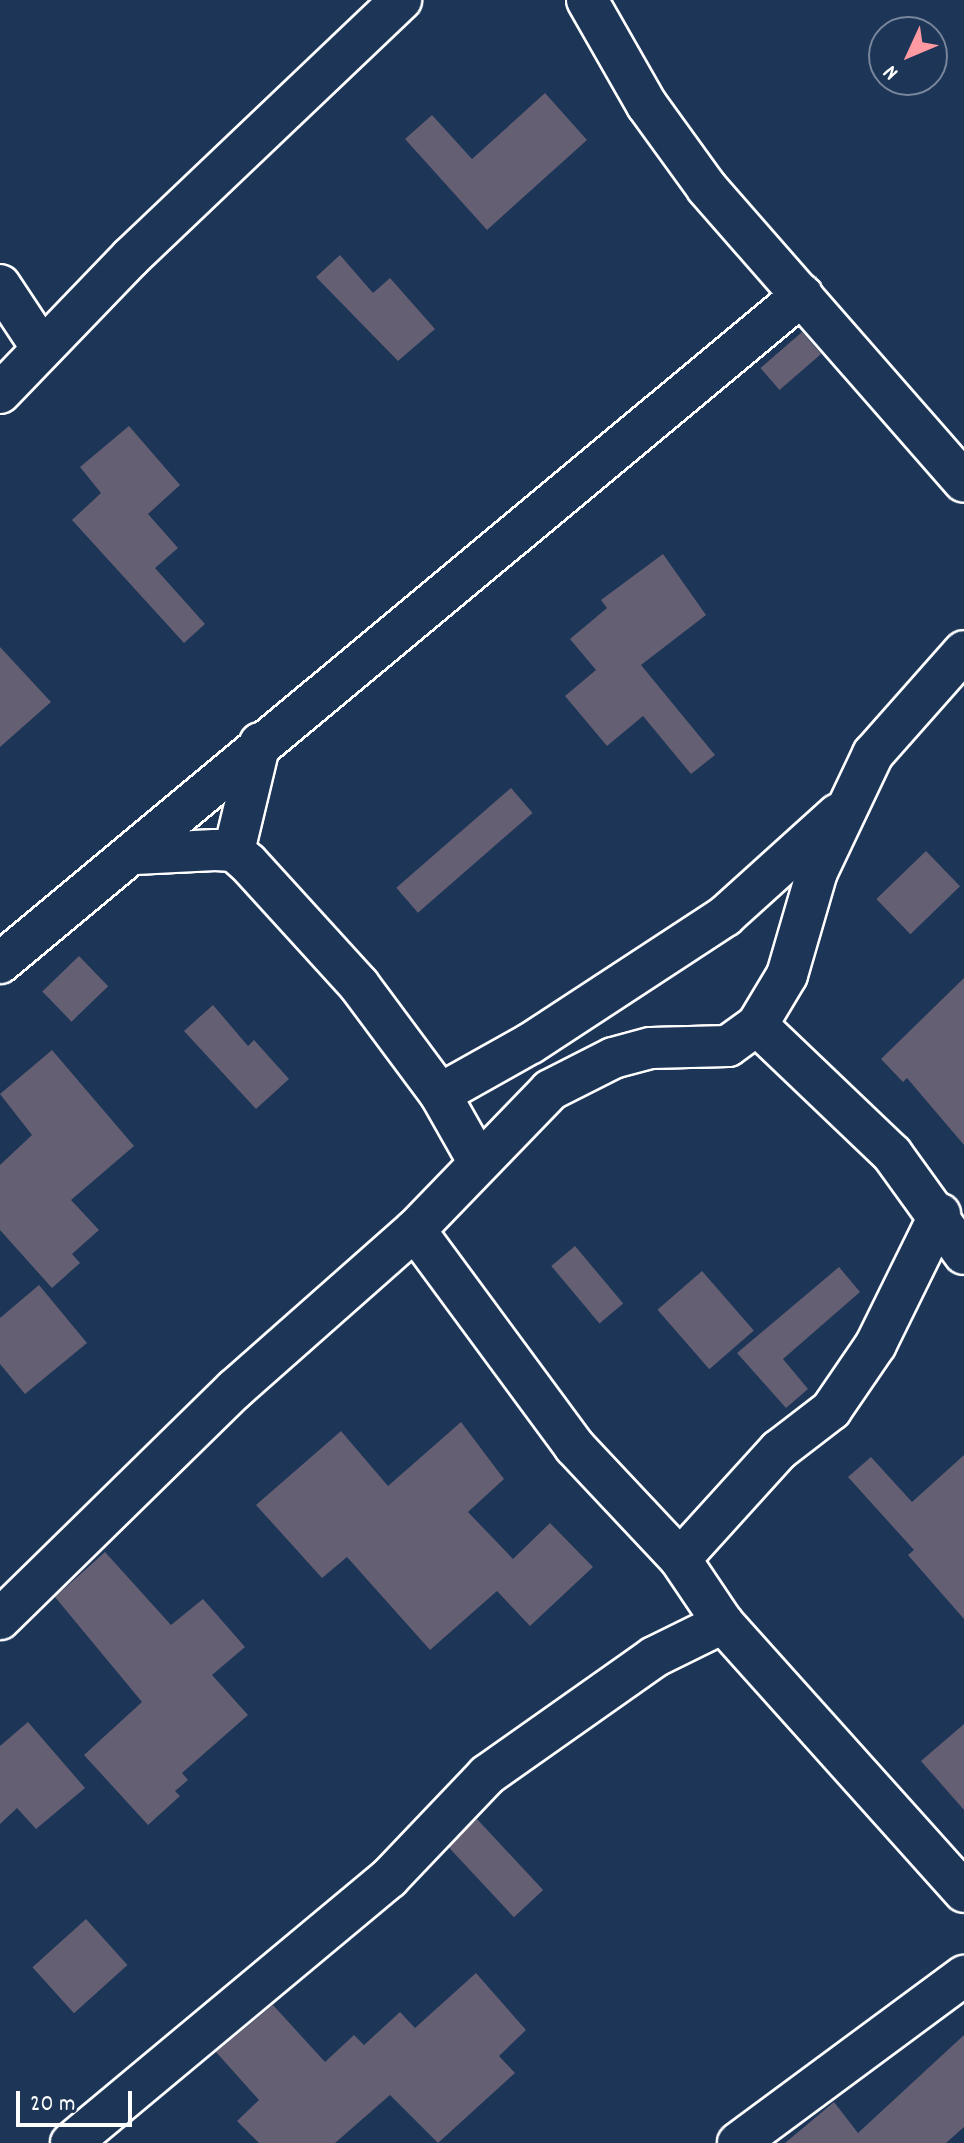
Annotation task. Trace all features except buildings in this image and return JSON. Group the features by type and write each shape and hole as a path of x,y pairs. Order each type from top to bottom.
{"street":[{"path":"0,393 41,347 401,0"},
{"path":"587,0 647,105 707,188 964,482"},
{"path":"0,285 41,347"},
{"path":"4,953 135,854 260,743 802,295"},
{"path":"1,1617 235,1389 415,1230 550,1090 613,1058 651,1048 728,1046 757,1025 787,975 817,872 873,754 964,651"},
{"path":"234,851 260,743"},
{"path":"440,1094 531,1043 725,916 845,808"},
{"path":"135,854 234,851 359,985 440,1094 479,1163"},
{"path":"757,1025 892,1154 940,1214 964,1254"},
{"path":"680,1559 779,1450 831,1410 876,1344 940,1214"},
{"path":"415,1230 528,1390 680,1559 723,1623 964,1892"},
{"path":"71,2143 389,1878 487,1775 654,1657 723,1623"},
{"path":"738,2143 964,1976"}]}
